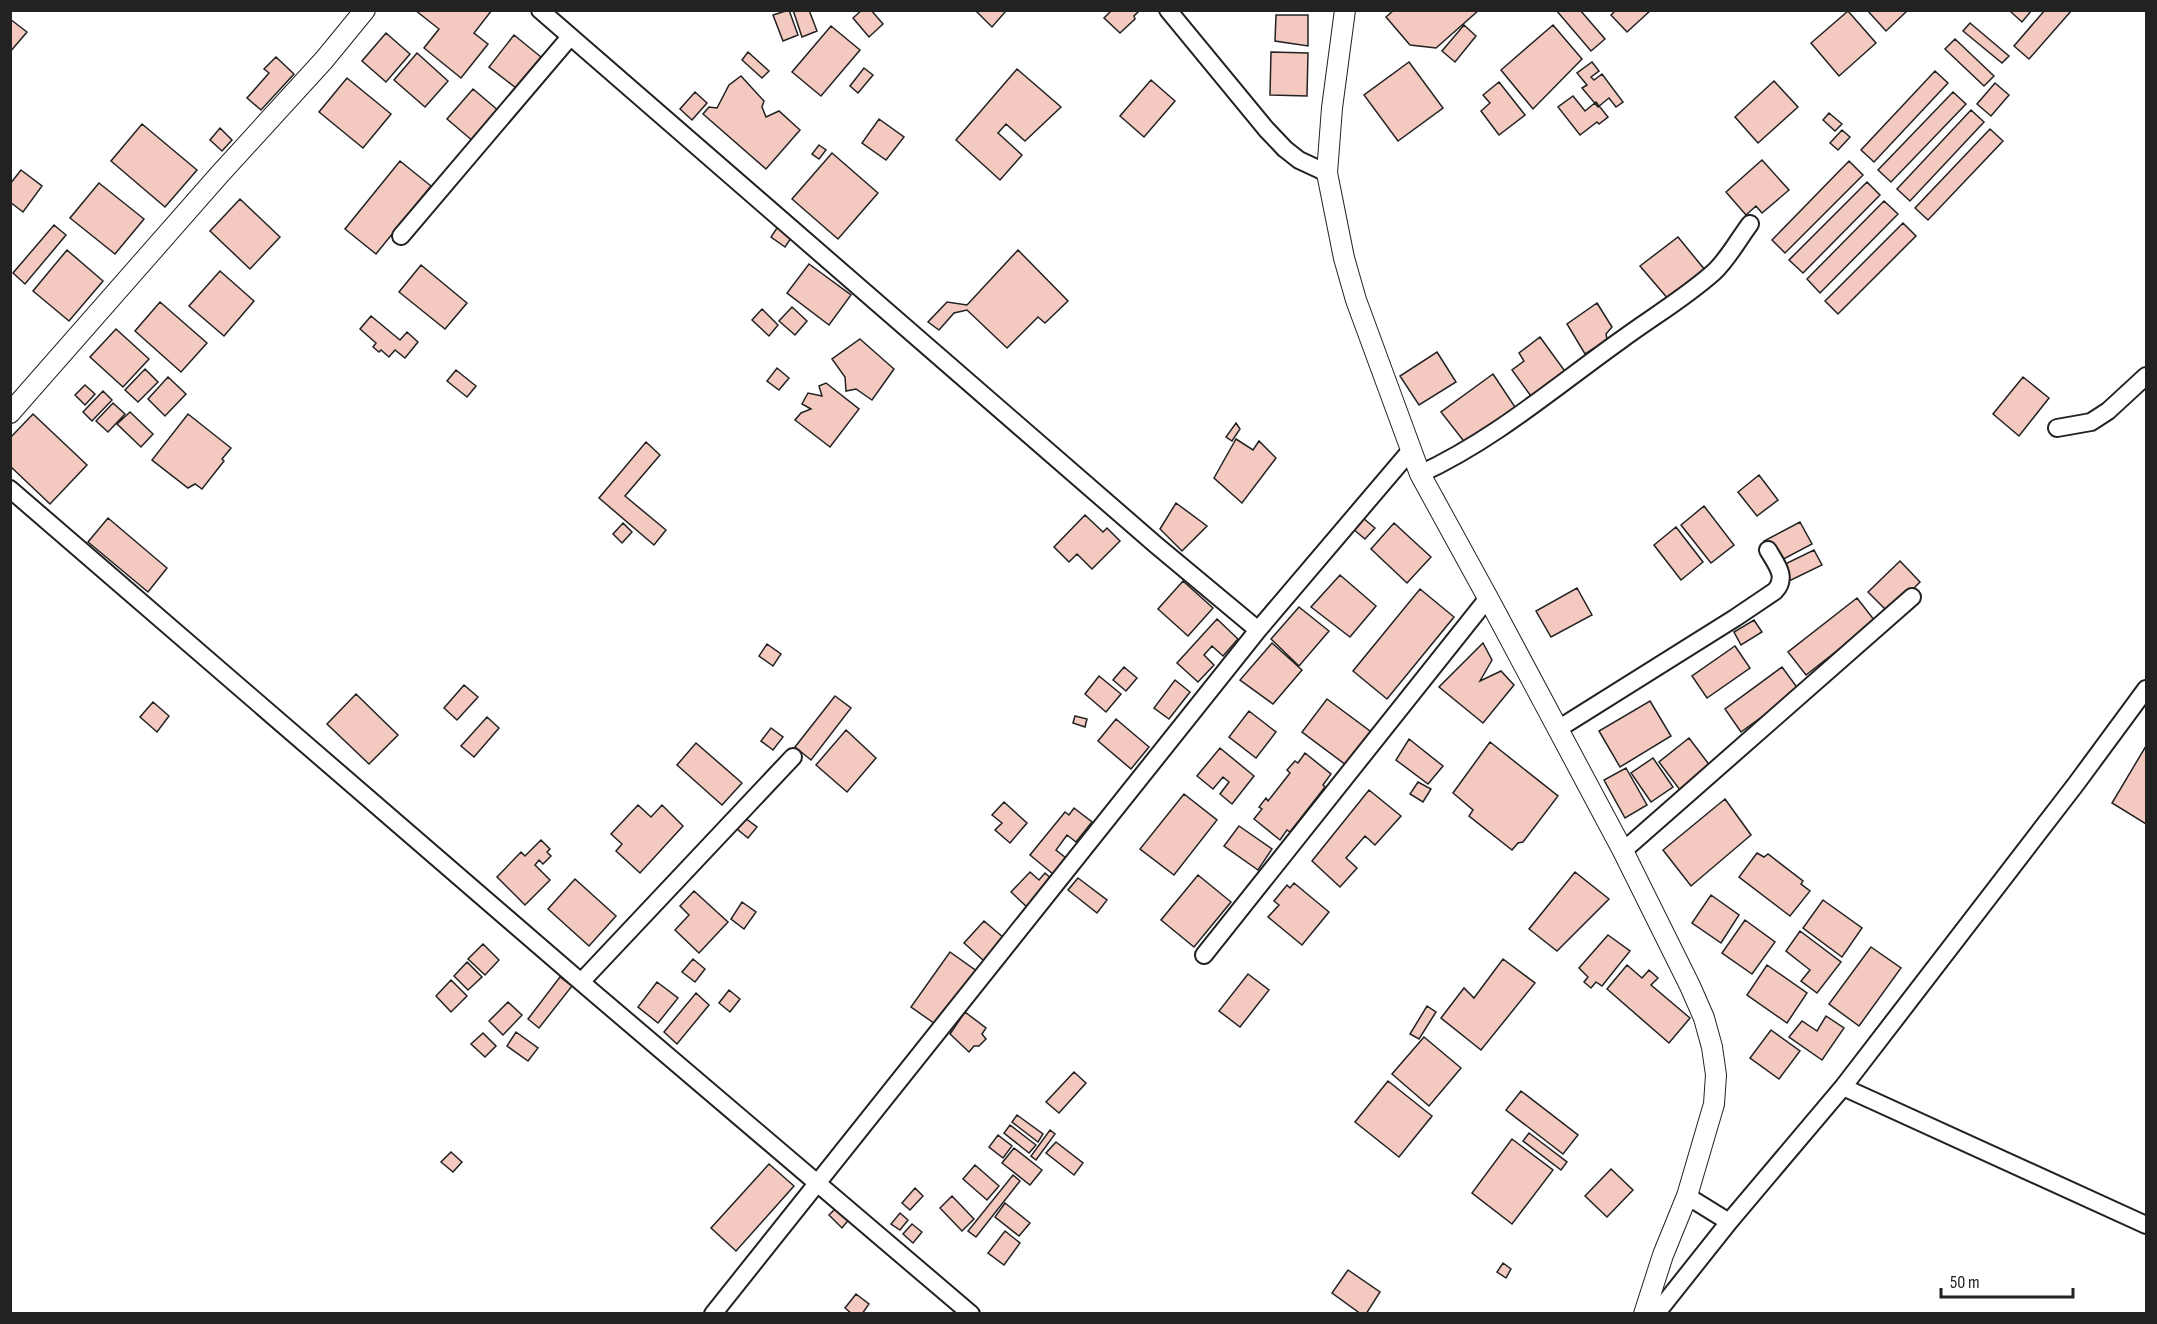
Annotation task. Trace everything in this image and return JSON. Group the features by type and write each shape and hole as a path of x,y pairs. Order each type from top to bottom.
{"street":[{"path":"10,412 219,175 324,60 365,10"},
{"path":"540,10 1156,545 1258,630"},
{"path":"1168,10 1285,149 1299,160 1327,173"},
{"path":"1345,10 1332,108 1327,173 1344,258 1356,300 1420,474 1623,851 1690,986 1704,1018 1712,1047 1716,1075 1714,1104 1687,1196 1663,1255 1644,1314"},
{"path":"400,236 570,37"},
{"path":"1420,474 1454,458 1489,436 1670,307 1716,270 1750,224"},
{"path":"2057,428 2091,422 2108,411 2146,376"},
{"path":"713,1314 1258,630 1410,450"},
{"path":"10,489 817,1185 971,1314"},
{"path":"1558,729 1736,618 1775,591 1780,585 1781,573 1768,550"},
{"path":"1204,955 1488,597"},
{"path":"1623,851 1912,597"},
{"path":"1656,1314 1729,1222 1843,1087 2076,784 2146,689"},
{"path":"581,982 793,756"},
{"path":"1843,1087 2146,1225"},
{"path":"1687,1196 1729,1222"}],"building":[{"path":"415,10 492,10 474,33 488,44 461,78 424,48 439,29"},
{"path":"789,10 798,35 783,41 773,15"},
{"path":"793,10 809,10 817,31 802,37"},
{"path":"862,10 871,10 883,24 869,37 853,18"},
{"path":"975,10 1006,10 1006,11 992,27"},
{"path":"1112,10 1140,10 1134,16 1135,19 1120,33 1104,18"},
{"path":"1394,10 1479,10 1436,48 1410,45 1386,17"},
{"path":"1556,10 1580,10 1605,39 1591,51"},
{"path":"1616,10 1651,10 1627,32 1611,15"},
{"path":"1867,10 1908,10 1886,31"},
{"path":"2013,10 2032,10 2022,22 2011,12"},
{"path":"2045,10 2072,10 2029,59 2014,46"},
{"path":"1848,11 1876,43 1839,76 1811,43"},
{"path":"1276,15 1308,15 1308,46 1275,41"},
{"path":"10,19 27,32 10,52"},
{"path":"1970,23 2009,56 2002,63 1963,31"},
{"path":"1464,25 1476,36 1455,62 1442,51"},
{"path":"1553,25 1582,59 1533,109 1501,70"},
{"path":"831,26 860,50 821,96 792,72"},
{"path":"386,33 410,54 386,82 362,61"},
{"path":"514,35 541,57 516,88 489,67"},
{"path":"1955,39 1994,76 1984,86 1945,49"},
{"path":"748,52 769,71 762,78 742,60"},
{"path":"1271,52 1308,53 1307,96 1270,95"},
{"path":"417,53 448,81 425,107 394,80"},
{"path":"276,57 294,74 261,110 247,98 269,73 264,69"},
{"path":"1409,62 1443,108 1398,141 1364,95"},
{"path":"1592,62 1599,71 1591,77 1594,80 1602,74 1623,102 1616,107 1609,98 1598,107 1582,88 1587,85 1577,73"},
{"path":"864,68 873,75 858,93 850,86"},
{"path":"1017,69 1061,107 1025,141 1006,124 998,133 1022,155 1000,180 956,140"},
{"path":"1935,71 1948,83 1874,162 1861,150"},
{"path":"741,76 764,101 762,107 766,117 779,111 800,130 766,169 703,114 709,107 717,108 729,85"},
{"path":"347,78 391,114 363,148 319,112"},
{"path":"1151,80 1175,101 1144,137 1120,116"},
{"path":"1774,81 1798,107 1758,143 1735,117"},
{"path":"1499,82 1525,115 1499,135 1481,111 1490,103 1483,95"},
{"path":"1995,83 2009,95 1991,116 1977,104"},
{"path":"473,89 499,111 474,142 447,119"},
{"path":"695,92 707,103 692,120 680,109"},
{"path":"1953,92 1966,104 1891,182 1878,170"},
{"path":"1573,96 1585,111 1596,102 1608,117 1580,135 1558,107"},
{"path":"1971,110 1984,122 1910,201 1897,189"},
{"path":"1829,113 1842,124 1835,131 1823,120"},
{"path":"879,119 904,137 886,160 862,143"},
{"path":"142,124 197,170 165,207 111,161"},
{"path":"220,128 232,140 222,151 210,140"},
{"path":"1990,129 2003,141 1928,220 1915,208"},
{"path":"1842,130 1850,137 1838,150 1830,143"},
{"path":"819,145 826,150 819,159 812,154"},
{"path":"832,153 878,193 838,239 792,199"},
{"path":"1762,160 1789,190 1762,213 1756,206 1746,215 1726,192"},
{"path":"400,161 431,186 376,254 345,229"},
{"path":"1849,161 1863,175 1785,253 1772,240"},
{"path":"21,170 42,186 23,212 10,202 10,184"},
{"path":"1867,182 1880,195 1803,273 1789,260"},
{"path":"99,183 144,219 115,254 70,218"},
{"path":"240,199 280,237 250,269 210,231"},
{"path":"1884,201 1898,214 1820,293 1807,279"},
{"path":"1903,223 1916,236 1838,314 1825,301"},
{"path":"54,225 66,235 25,284 13,273"},
{"path":"779,225 793,235 785,247 771,237"},
{"path":"1678,237 1705,270 1669,300 1640,266"},
{"path":"67,250 103,281 69,321 33,291"},
{"path":"1018,250 1068,301 1045,323 1038,317 1007,348 967,310 954,313 939,330 928,322 947,302 967,305"},
{"path":"809,264 851,295 829,325 787,293"},
{"path":"421,265 467,303 445,329 399,292"},
{"path":"220,271 254,301 224,336 189,306"},
{"path":"160,302 207,343 181,372 135,331"},
{"path":"1597,303 1612,327 1606,334 1608,344 1602,348 1596,347 1585,354 1567,324"},
{"path":"792,307 807,321 795,335 779,321"},
{"path":"762,309 778,325 769,336 752,320"},
{"path":"371,316 400,340 407,332 418,342 405,358 395,350 389,357 373,347 376,343 360,329"},
{"path":"116,329 149,359 123,387 90,357"},
{"path":"1540,337 1567,374 1533,399 1512,370 1524,361 1519,353"},
{"path":"860,339 894,369 872,400 856,389 846,391 845,377 832,359"},
{"path":"1437,352 1456,382 1419,405 1400,376"},
{"path":"777,368 789,378 779,390 767,381"},
{"path":"145,369 158,382 138,402 125,390"},
{"path":"456,370 476,386 467,397 447,381"},
{"path":"1493,374 1515,407 1466,444 1441,412"},
{"path":"168,377 186,394 165,416 148,399"},
{"path":"2023,377 2049,398 2019,436 1993,414"},
{"path":"826,383 859,409 830,447 795,420 801,413 811,409 802,404 808,393 822,396 819,386"},
{"path":"85,385 95,394 85,405 75,395"},
{"path":"103,391 112,400 92,421 83,412"},
{"path":"113,403 125,414 108,432 96,421"},
{"path":"130,412 153,434 141,447 117,424"},
{"path":"33,414 87,465 50,504 10,466 10,438"},
{"path":"188,414 231,448 202,489 195,484 188,488 152,460"},
{"path":"1236,423 1240,429 1232,441 1226,437"},
{"path":"1236,439 1253,450 1259,441 1276,458 1242,503 1214,478"},
{"path":"646,442 660,455 625,496 666,530 654,545 599,498"},
{"path":"1759,475 1778,500 1757,516 1738,492"},
{"path":"1176,503 1207,526 1182,551 1160,529"},
{"path":"1704,506 1734,545 1711,563 1681,525"},
{"path":"1085,515 1103,532 1107,528 1120,541 1092,569 1077,554 1069,562 1054,547"},
{"path":"108,518 167,568 148,592 88,542"},
{"path":"1363,518 1375,528 1365,539 1353,529"},
{"path":"1800,522 1812,544 1776,563 1764,541"},
{"path":"623,523 632,532 622,543 613,534"},
{"path":"1394,523 1431,557 1407,583 1371,549"},
{"path":"1676,527 1703,562 1681,580 1654,545"},
{"path":"1814,550 1822,565 1789,581 1781,566"},
{"path":"1900,561 1920,582 1889,613 1868,592"},
{"path":"1340,575 1376,606 1350,637 1311,607"},
{"path":"1183,581 1213,608 1188,636 1158,609"},
{"path":"1577,588 1592,615 1551,637 1536,611"},
{"path":"1420,589 1454,617 1387,699 1353,671"},
{"path":"1857,598 1875,621 1806,675 1788,652"},
{"path":"1299,607 1329,631 1299,666 1271,639"},
{"path":"1217,619 1238,639 1223,656 1212,646 1204,655 1214,665 1198,682 1177,663"},
{"path":"1754,620 1762,632 1741,645 1734,632"},
{"path":"1272,643 1302,670 1273,704 1240,680"},
{"path":"1483,643 1492,660 1480,681 1501,671 1514,685 1483,723 1439,687"},
{"path":"767,644 781,654 773,666 759,656"},
{"path":"1735,646 1750,668 1707,698 1692,676"},
{"path":"1124,667 1137,678 1126,691 1113,680"},
{"path":"1782,667 1799,690 1741,732 1725,709"},
{"path":"1099,676 1121,694 1106,712 1085,694"},
{"path":"1175,680 1190,692 1169,719 1154,708"},
{"path":"464,685 478,697 457,720 444,708"},
{"path":"356,694 398,735 369,764 327,724"},
{"path":"835,696 851,708 811,760 795,747"},
{"path":"1327,699 1374,734 1350,768 1302,732"},
{"path":"1650,701 1671,736 1620,767 1599,731"},
{"path":"153,702 169,716 157,732 140,717"},
{"path":"1249,711 1276,732 1256,758 1229,737"},
{"path":"1075,716 1087,719 1085,727 1073,723"},
{"path":"487,717 499,728 474,757 461,746"},
{"path":"1116,719 1149,747 1131,769 1098,741"},
{"path":"771,728 783,737 773,750 761,741"},
{"path":"846,730 876,758 847,792 816,765"},
{"path":"1689,738 1711,767 1680,790 1659,762"},
{"path":"1409,739 1443,766 1428,784 1396,760"},
{"path":"1490,742 1558,796 1523,842 1518,843 1512,850 1469,816 1473,810 1453,793"},
{"path":"696,743 742,783 722,805 677,765"},
{"path":"2146,746 2146,824 2112,803"},
{"path":"1220,748 1254,776 1232,804 1220,794 1229,782 1223,777 1213,789 1197,776"},
{"path":"1305,753 1331,774 1323,785 1325,787 1290,832 1287,830 1280,840 1254,819 1262,809 1259,807 1266,798 1268,801 1290,773 1287,770 1295,761 1298,763"},
{"path":"1653,758 1673,787 1651,802 1631,773"},
{"path":"1626,768 1647,805 1625,818 1604,780"},
{"path":"1418,782 1431,789 1423,802 1410,794"},
{"path":"1369,790 1401,816 1375,845 1365,836 1346,858 1357,868 1340,887 1312,861"},
{"path":"1184,794 1217,820 1174,875 1140,849"},
{"path":"1725,799 1751,835 1691,886 1663,850"},
{"path":"1004,802 1027,823 1010,843 995,830 1002,823 992,815"},
{"path":"638,805 651,817 662,805 683,826 640,873 616,851 622,844 611,834"},
{"path":"1074,808 1092,822 1076,842 1067,835 1056,850 1066,858 1053,874 1030,855 1065,812 1069,815"},
{"path":"745,818 757,827 748,838 737,829"},
{"path":"1239,826 1272,849 1258,870 1224,846"},
{"path":"541,840 550,849 547,852 551,856 543,864 539,860 535,865 550,880 525,905 497,877 521,852 525,856"},
{"path":"1757,853 1764,857 1768,854 1803,881 1801,884 1810,891 1790,916 1739,877"},
{"path":"1030,872 1039,880 1045,873 1054,881 1028,908 1011,892"},
{"path":"1575,872 1609,899 1557,951 1529,929"},
{"path":"1198,875 1231,902 1194,947 1161,920"},
{"path":"1078,878 1107,900 1097,913 1068,890"},
{"path":"575,879 616,916 589,946 548,909"},
{"path":"1294,883 1329,912 1302,945 1268,917 1279,905 1274,901 1287,885 1290,888"},
{"path":"694,891 728,922 699,953 675,930 689,915 680,906"},
{"path":"1711,895 1739,915 1721,943 1692,923"},
{"path":"1823,900 1862,928 1842,957 1803,928"},
{"path":"742,902 756,912 744,929 731,919"},
{"path":"1745,920 1775,942 1752,974 1722,953"},
{"path":"984,921 1004,938 984,961 964,943"},
{"path":"1800,931 1841,962 1817,993 1801,981 1810,970 1786,951"},
{"path":"1608,935 1630,951 1602,986 1596,982 1591,988 1584,982 1588,977 1579,968"},
{"path":"483,944 499,960 485,975 468,959"},
{"path":"1871,947 1901,968 1859,1026 1829,1004"},
{"path":"950,952 978,972 938,1026 911,1007"},
{"path":"693,959 705,969 695,982 682,972"},
{"path":"1503,959 1535,983 1481,1050 1441,1018 1464,988 1474,998"},
{"path":"467,962 482,977 468,990 454,976"},
{"path":"1627,965 1642,978 1649,970 1658,978 1651,985 1690,1018 1669,1043 1607,989"},
{"path":"1767,965 1807,993 1787,1023 1747,995"},
{"path":"1248,974 1269,990 1240,1027 1219,1011"},
{"path":"560,977 572,986 539,1028 528,1019"},
{"path":"451,980 467,996 451,1012 436,996"},
{"path":"657,982 678,998 658,1023 638,1007"},
{"path":"729,990 740,999 730,1012 719,1003"},
{"path":"696,993 709,1005 677,1044 664,1032"},
{"path":"508,1002 522,1015 503,1035 489,1021"},
{"path":"1427,1006 1436,1012 1419,1039 1410,1034"},
{"path":"965,1012 986,1028 982,1034 986,1039 969,1052 950,1034"},
{"path":"1826,1016 1844,1028 1822,1060 1789,1037 1802,1021 1817,1031"},
{"path":"1771,1030 1800,1051 1779,1079 1750,1058"},
{"path":"516,1032 538,1048 528,1061 507,1046"},
{"path":"483,1033 496,1046 485,1057 471,1044"},
{"path":"1424,1037 1461,1068 1429,1106 1392,1074"},
{"path":"1074,1072 1086,1083 1059,1113 1046,1102"},
{"path":"1388,1081 1432,1116 1399,1157 1355,1122"},
{"path":"1521,1091 1578,1135 1563,1154 1506,1110"},
{"path":"1017,1115 1043,1134 1038,1142 1012,1122"},
{"path":"1010,1125 1036,1145 1029,1153 1004,1133"},
{"path":"1050,1130 1055,1134 1036,1160 1031,1156"},
{"path":"1529,1133 1567,1162 1561,1170 1523,1141"},
{"path":"998,1135 1012,1146 1003,1158 989,1147"},
{"path":"1512,1139 1553,1170 1512,1224 1472,1193"},
{"path":"1056,1142 1083,1163 1074,1175 1046,1153"},
{"path":"1014,1148 1042,1170 1030,1185 1002,1163"},
{"path":"451,1152 462,1162 453,1172 441,1162"},
{"path":"769,1164 794,1186 736,1251 711,1228"},
{"path":"975,1165 999,1186 987,1200 963,1179"},
{"path":"1611,1169 1633,1190 1607,1217 1585,1196"},
{"path":"1013,1175 1020,1181 976,1237 968,1231"},
{"path":"915,1188 923,1196 910,1210 902,1203"},
{"path":"952,1196 974,1219 962,1231 940,1208"},
{"path":"1005,1203 1030,1223 1019,1236 995,1217"},
{"path":"839,1205 851,1217 842,1228 829,1215"},
{"path":"900,1213 908,1220 900,1230 891,1224"},
{"path":"912,1224 922,1232 913,1243 903,1234"},
{"path":"1005,1231 1020,1243 1004,1265 988,1253"},
{"path":"1503,1263 1511,1269 1506,1278 1497,1272"},
{"path":"1348,1270 1380,1292 1366,1314 1361,1314 1332,1293"},
{"path":"856,1294 869,1304 862,1314 852,1314 845,1308"}]}
